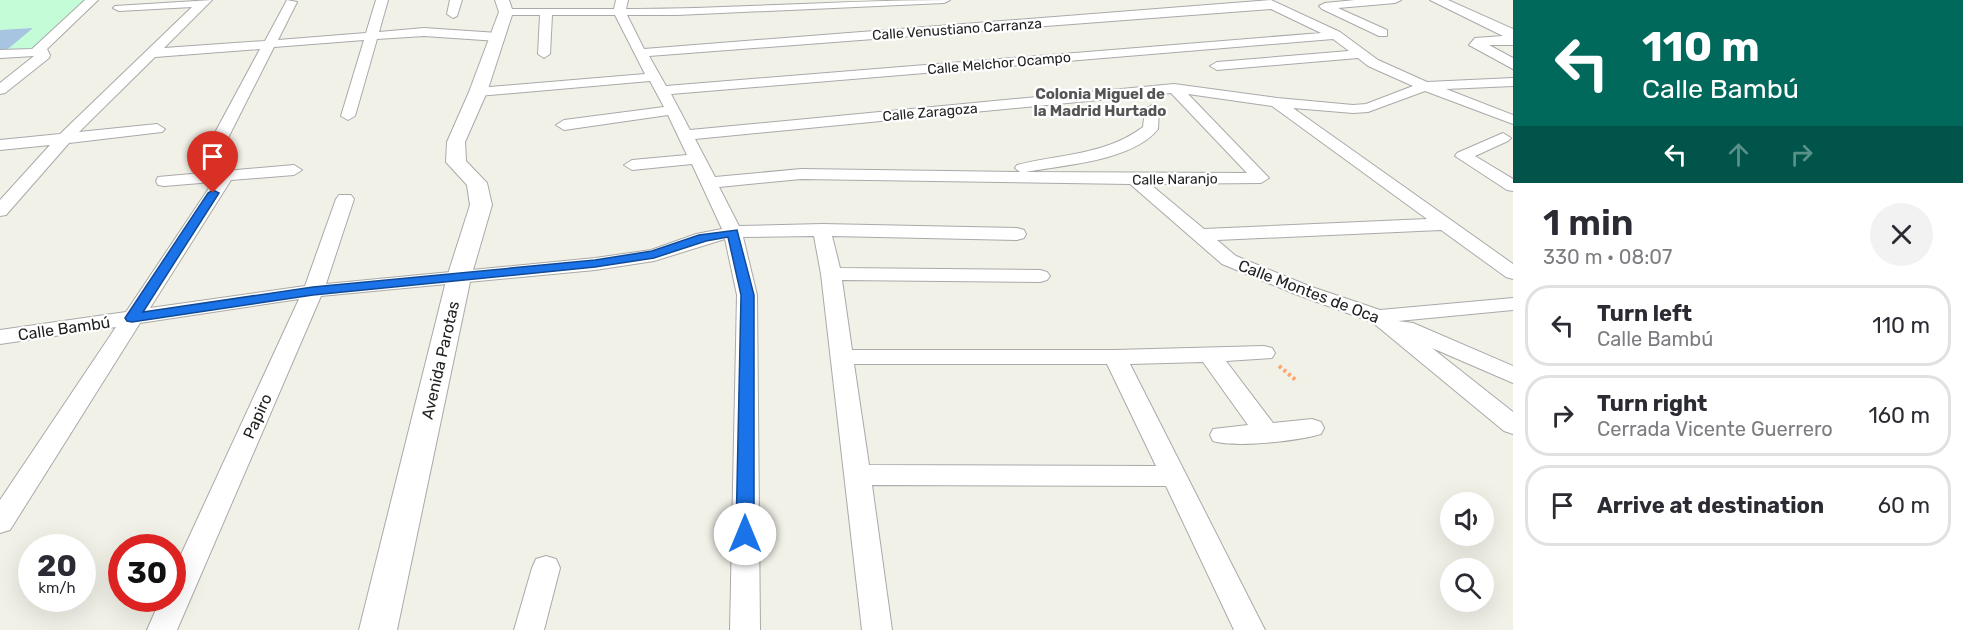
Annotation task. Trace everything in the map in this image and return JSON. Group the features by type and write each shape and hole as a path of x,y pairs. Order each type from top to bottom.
{"street":[{"path":"37,51 92,0"},
{"path":"348,116 382,0"},
{"path":"453,14 456,0"},
{"path":"504,6 546,11 621,6 944,0"},
{"path":"1383,33 1324,6 1395,0"},
{"path":"1437,0 1513,35"},
{"path":"119,8 204,2"},
{"path":"0,211 6,196 204,2"},
{"path":"219,140 291,2"},
{"path":"1267,3 1336,35 1373,63 1513,120"},
{"name":"Calle Venustiano Carranza","path":"641,53 1267,3"},
{"name":"Avenida Parotas","path":"378,630 459,277 481,205 477,183 456,162 456,142 478,92 498,37 504,6"},
{"path":"621,6 641,53 686,135 733,232 747,295 744,630"},
{"path":"544,54 546,11"},
{"path":"154,53 442,32 498,37"},
{"name":"Calle Melchor Ocampo","path":"662,91 1336,35"},
{"path":"1513,40 1480,41 1477,45 1513,64"},
{"path":"0,54 37,51 43,52 44,55 0,90"},
{"path":"1217,66 1361,54"},
{"path":"478,92 653,77"},
{"path":"1174,88 1277,102 1353,109 1368,108 1425,86 1513,82"},
{"name":"Calle Zaragoza","path":"686,135 1174,88"},
{"name":"Calle Naranjo","path":"710,183 801,174 988,175 1134,179 1261,178 1174,88"},
{"path":"1277,102 1513,273"},
{"path":"988,175 1122,148 1141,138 1150,129 1152,109"},
{"path":"564,125 673,110"},
{"path":"0,145 158,129"},
{"path":"1503,138 1463,156 1513,186"},
{"path":"632,165 697,159"},
{"path":"164,181 294,170"},
{"path":"0,522 225,176"},
{"name":"Calle Montes de Oca","path":"1134,179 1229,260 1302,290 1379,317 1513,425"},
{"name":"Papiro","path":"162,630 313,291 345,199"},
{"path":"1198,235 1444,224"},
{"path":"822,230 831,274 877,630"},
{"name":"Calle Bambú","path":"0,337 313,291 595,264 654,255 703,238 733,232 822,230 1017,234"},
{"path":"831,274 1040,276"},
{"path":"1379,317 1513,304"},
{"path":"1379,317 1513,375"},
{"path":"841,357 1115,357 1264,353"},
{"path":"1210,356 1267,433"},
{"path":"1115,357 1250,630"},
{"path":"1222,435 1312,428"},
{"path":"858,475 1173,476"},
{"path":"529,630 546,568"}],"green space":[{"path":"0,0 87,0 34,50 0,53"}],"water":[{"path":"33,28 3,53 0,53 0,30"}],"district":[{"name":"Colonia Miguel de la Madrid Hurtado","path":"1100,102"}],"route":[{"path":"213,193 132,318 313,291 595,264 654,255 703,238 733,232 747,295 745,534"}]}
